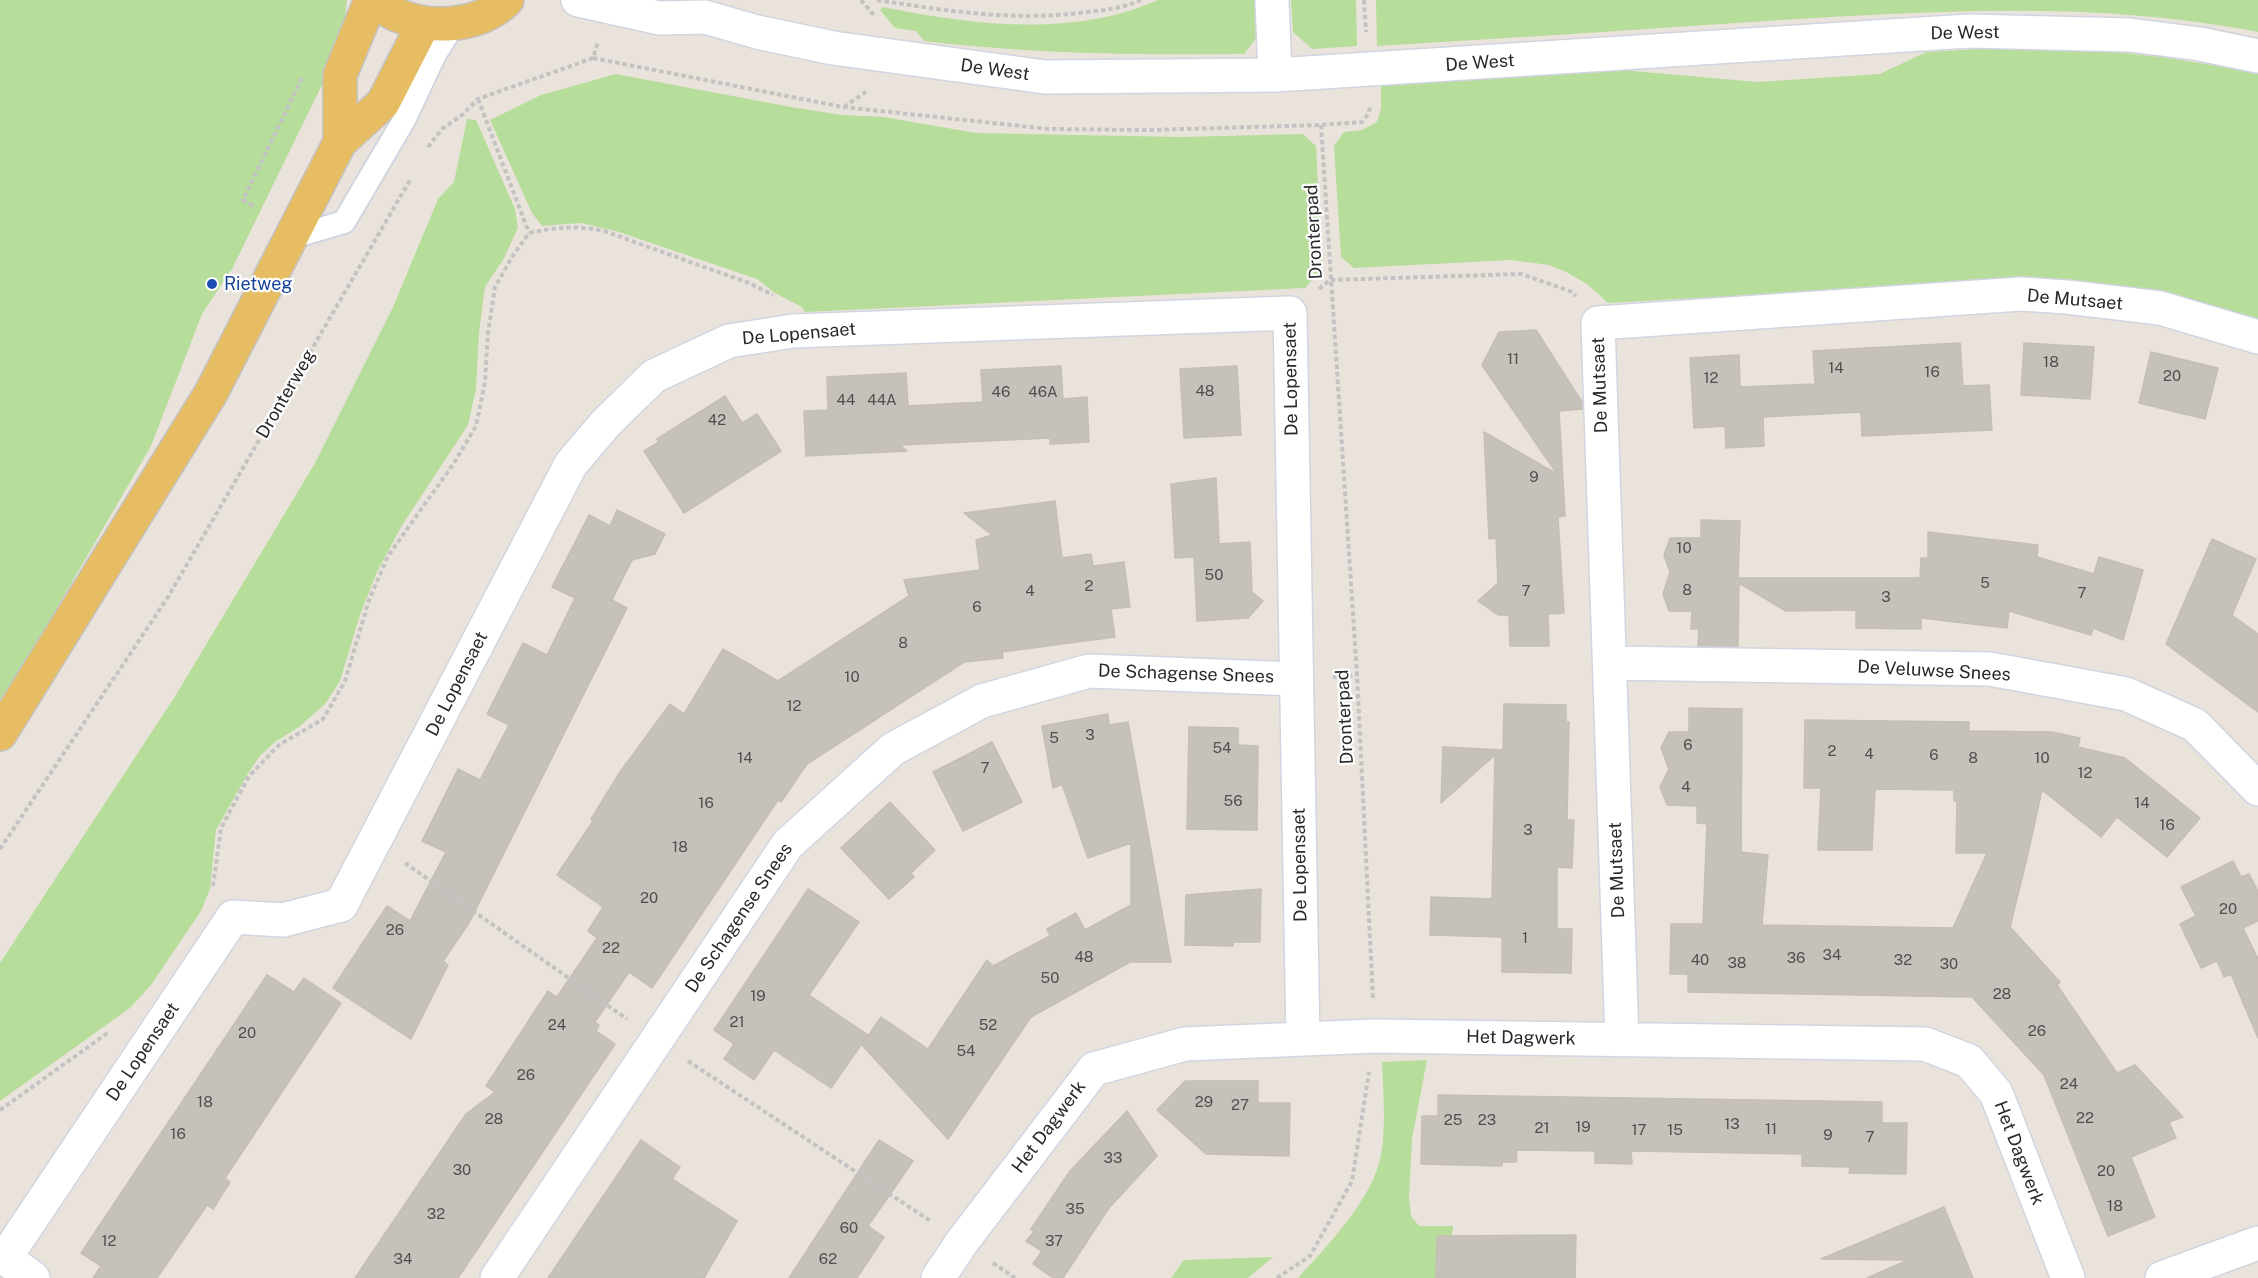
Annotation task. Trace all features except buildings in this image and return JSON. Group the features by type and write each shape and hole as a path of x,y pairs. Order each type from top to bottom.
{"main road":[{"path":"340,142 340,75 372,0 396,15 439,23 480,17 507,0"},
{"path":"0,734 211,393 340,142 383,103 439,23"}],"street":[{"path":"1272,0 1275,75"},
{"name":"De West","path":"593,4 659,18 695,9 757,32 833,48 1046,77 1275,75 1969,31 2130,35 2200,44 2258,56"},
{"name":"De Mutsaet","path":"1622,1040 1598,323 2021,294 2160,308 2258,337"},
{"name":"De Lopensaet","path":"33,1278 5,1258 233,916 283,920 340,905 571,464 606,423 654,376 729,341 794,331 1290,313 1303,1039"},
{"name":"De Veluwse Snees","path":"1610,663 1990,669 2126,694 2195,725 2258,789"},
{"name":"De Schagense Snees","path":"497,1278 788,844 893,749 981,701 1089,671 1296,679"},
{"name":"Het Dagwerk","path":"938,1278 962,1242 1094,1069 1185,1044 1375,1036 1925,1044 1969,1061 1996,1093 2068,1278"},
{"path":"2162,1278 2258,1243"}],"lane":[{"path":"293,237 344,222 404,120 435,54 439,23"}],"path":[{"path":"877,0 965,14 1014,17 1053,17 1124,7 1141,0"},
{"path":"423,157 442,129 462,115 478,99 593,58 593,4"},
{"name":"Dronterpad","path":"593,58 843,107 1049,129 1149,130 1321,125 1357,675 1375,1036 1352,1181 1310,1256 1277,1278"},
{"path":"478,99 529,233"},
{"name":"Dronterweg","path":"0,849 168,597 411,177"},
{"path":"212,890 221,828 249,776 279,744 323,719 345,681 369,600 388,556 454,463 476,426 485,382 488,333 495,287 529,233 561,226 580,226 604,231 739,279 779,299 791,309 794,331"},
{"path":"1290,313 1330,280 1522,274 1572,292 1598,323"},
{"path":"375,842 656,1040 1015,1278"},
{"path":"0,1110 112,1029"}],"green space":[{"path":"0,0 347,0 342,44 232,269 202,314 151,446 0,706"},
{"path":"1158,0 1259,0 1260,33 1244,54 1123,54 1044,51 924,41 916,31 895,28 880,10 883,7 986,23 1057,24 1091,20 1125,12"},
{"path":"1291,0 1356,0 1357,46 1312,49 1293,32"},
{"path":"1376,0 2258,0 2258,32 2136,15 2013,11 1828,17 1377,46"},
{"path":"1979,49 2087,49 2161,57 2258,72 2258,319 2172,295 2133,287 2070,281 1926,285 1608,303 1587,284 1549,265 1511,260 1354,268 1341,257 1334,146 1344,132 1362,130 1377,122 1381,108 1381,85 1621,70 1758,82 1880,74 1926,52"},
{"path":"616,74 791,107 842,115 884,117 976,133 1180,137 1303,134 1316,146 1322,269 1305,288 805,312 802,307 775,293 757,279 616,231 580,223 542,226 532,213 490,120 541,95"},
{"path":"467,119 476,120 515,209 518,228 503,260 485,287 479,333 476,389 468,425 401,527 377,572 360,615 340,681 326,703 299,727 275,742 260,756 247,775 216,830 210,889 201,911 151,985 130,1008 0,1101 0,963 174,698 315,463 393,307 438,199 454,182"},
{"path":"1427,1060 1412,1139 1409,1198 1411,1216 1419,1226 1453,1226 1448,1278 1298,1278 1345,1224 1374,1178 1383,1140 1382,1062"},
{"path":"1273,1257 1248,1278 1171,1278 1184,1260"}],"place":[{"name":"Rietweg","path":"212,284"}]}
